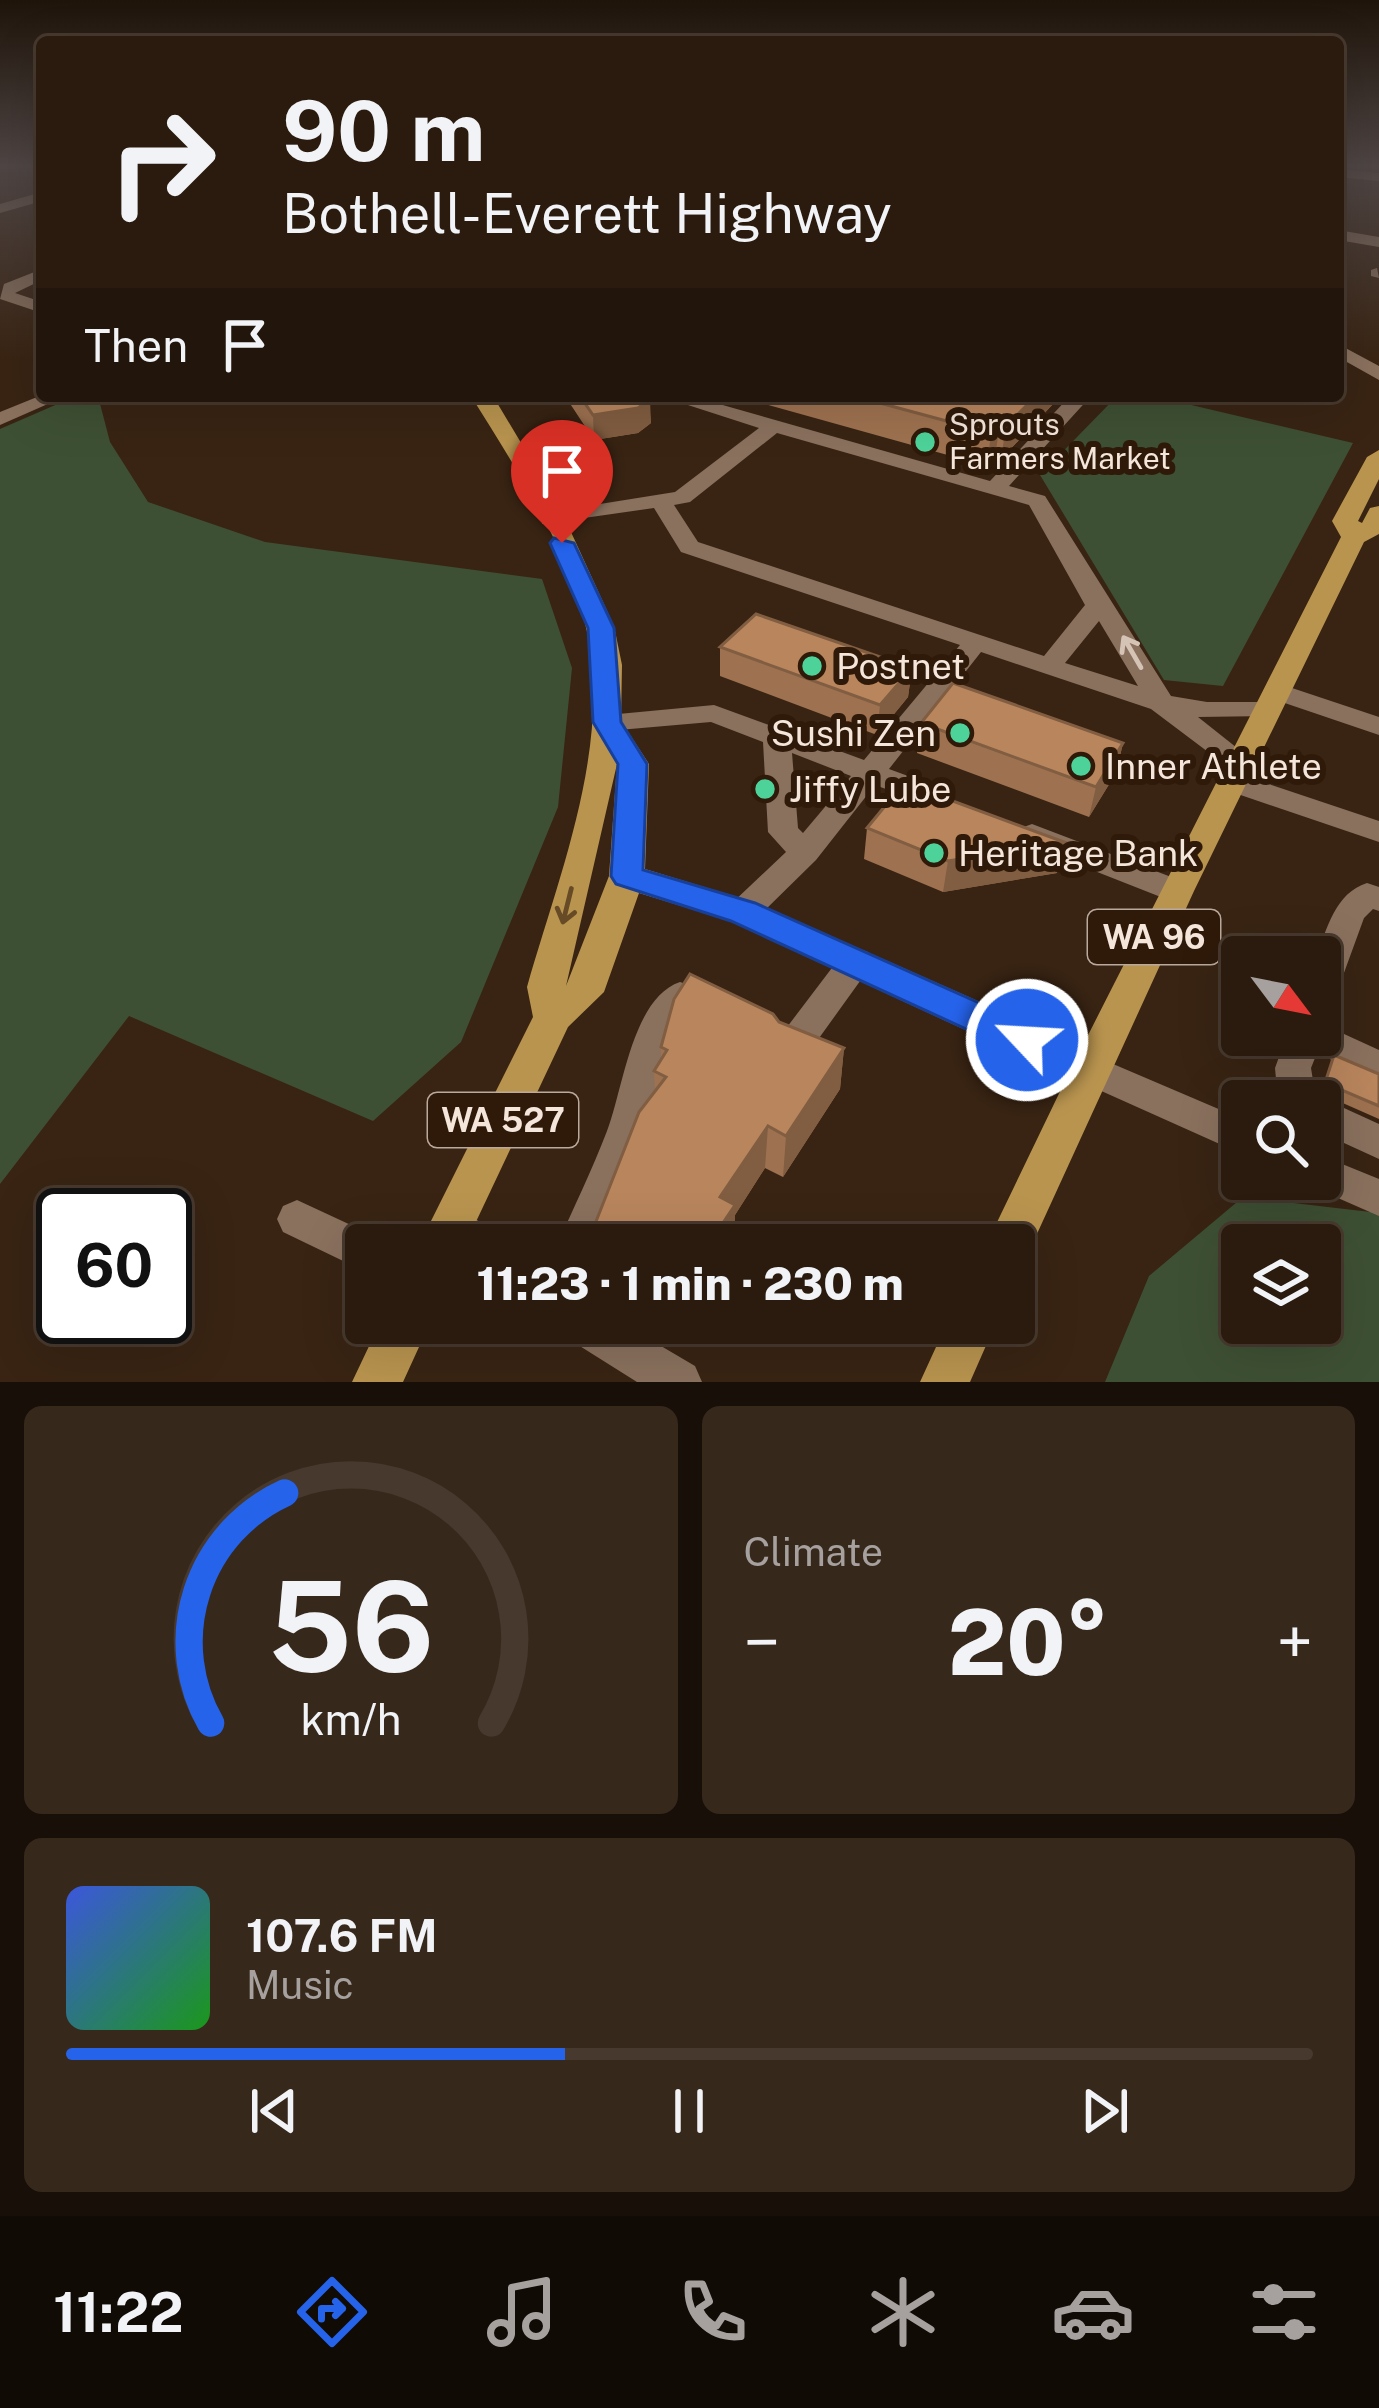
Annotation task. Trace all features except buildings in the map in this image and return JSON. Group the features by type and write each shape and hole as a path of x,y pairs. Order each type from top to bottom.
{"main road":[{"name":"WA 527","path":"485,402 550,519 601,628 607,722 596,795 546,987 553,1017"},
{"name":"WA 96","path":"1354,537 1345,521 1379,457"},
{"name":"WA 96","path":"1019,1224 1176,891 1354,537 1372,528 1379,513"},
{"name":"WA 527","path":"464,1224 553,1017 585,992 627,876 632,764 607,722"},
{"path":"596,795 627,876 743,912 1092,1070"},
{"path":"376,1382 395,1344"},
{"path":"945,1382 962,1344"}],"street":[{"path":"1344,236 1379,242"},
{"path":"36,276 10,287 4,296 36,306"},
{"path":"1344,353 1379,374"},
{"path":"0,419 41,402"},
{"path":"692,402 1037,501 1161,703 1237,772 1379,832"},
{"path":"997,486 1076,402"},
{"path":"550,519 682,497 776,425"},
{"path":"660,501 689,547 1161,703 1207,710 1273,700 1379,726"},
{"path":"1049,666 1098,605"},
{"path":"743,912 805,852 976,642"},
{"path":"607,722 714,712 954,805"},
{"path":"777,737 783,832 805,852"},
{"path":"996,821 1176,891"},
{"path":"1341,936 1350,912 1367,895 1379,898"},
{"path":"791,1049 856,961"},
{"path":"587,1224 627,1129 652,1035 680,996"},
{"path":"1341,1048 1379,1067"},
{"path":"1092,1070 1221,1128"},
{"path":"1341,1124 1379,1142"},
{"path":"1341,1181 1379,1198"},
{"path":"297,1220 345,1243"},
{"path":"617,1344 679,1382"}],"green space":[{"path":"62,402 100,402 110,442 148,502 265,542 542,579 572,668 558,807 461,1042 373,1121 129,1016 0,1184 0,429"},
{"path":"1111,402 1179,402 1353,443 1223,686 1164,680 1040,475"},
{"path":"1239,1200 1379,1213 1379,1382 1105,1382 1149,1276"}],"place":[{"name":"Sprouts Farmers Market","path":"925,442"},
{"name":"Postnet","path":"812,666"},
{"name":"Sushi Zen","path":"960,733"},
{"name":"Inner Athlete","path":"1081,766"},
{"name":"Jiffy Lube","path":"765,789"},
{"name":"Heritage Bank","path":"934,853"}],"route":[{"path":"562,543 601,628 607,722 632,764 627,876 743,912 1027,1040"}]}
